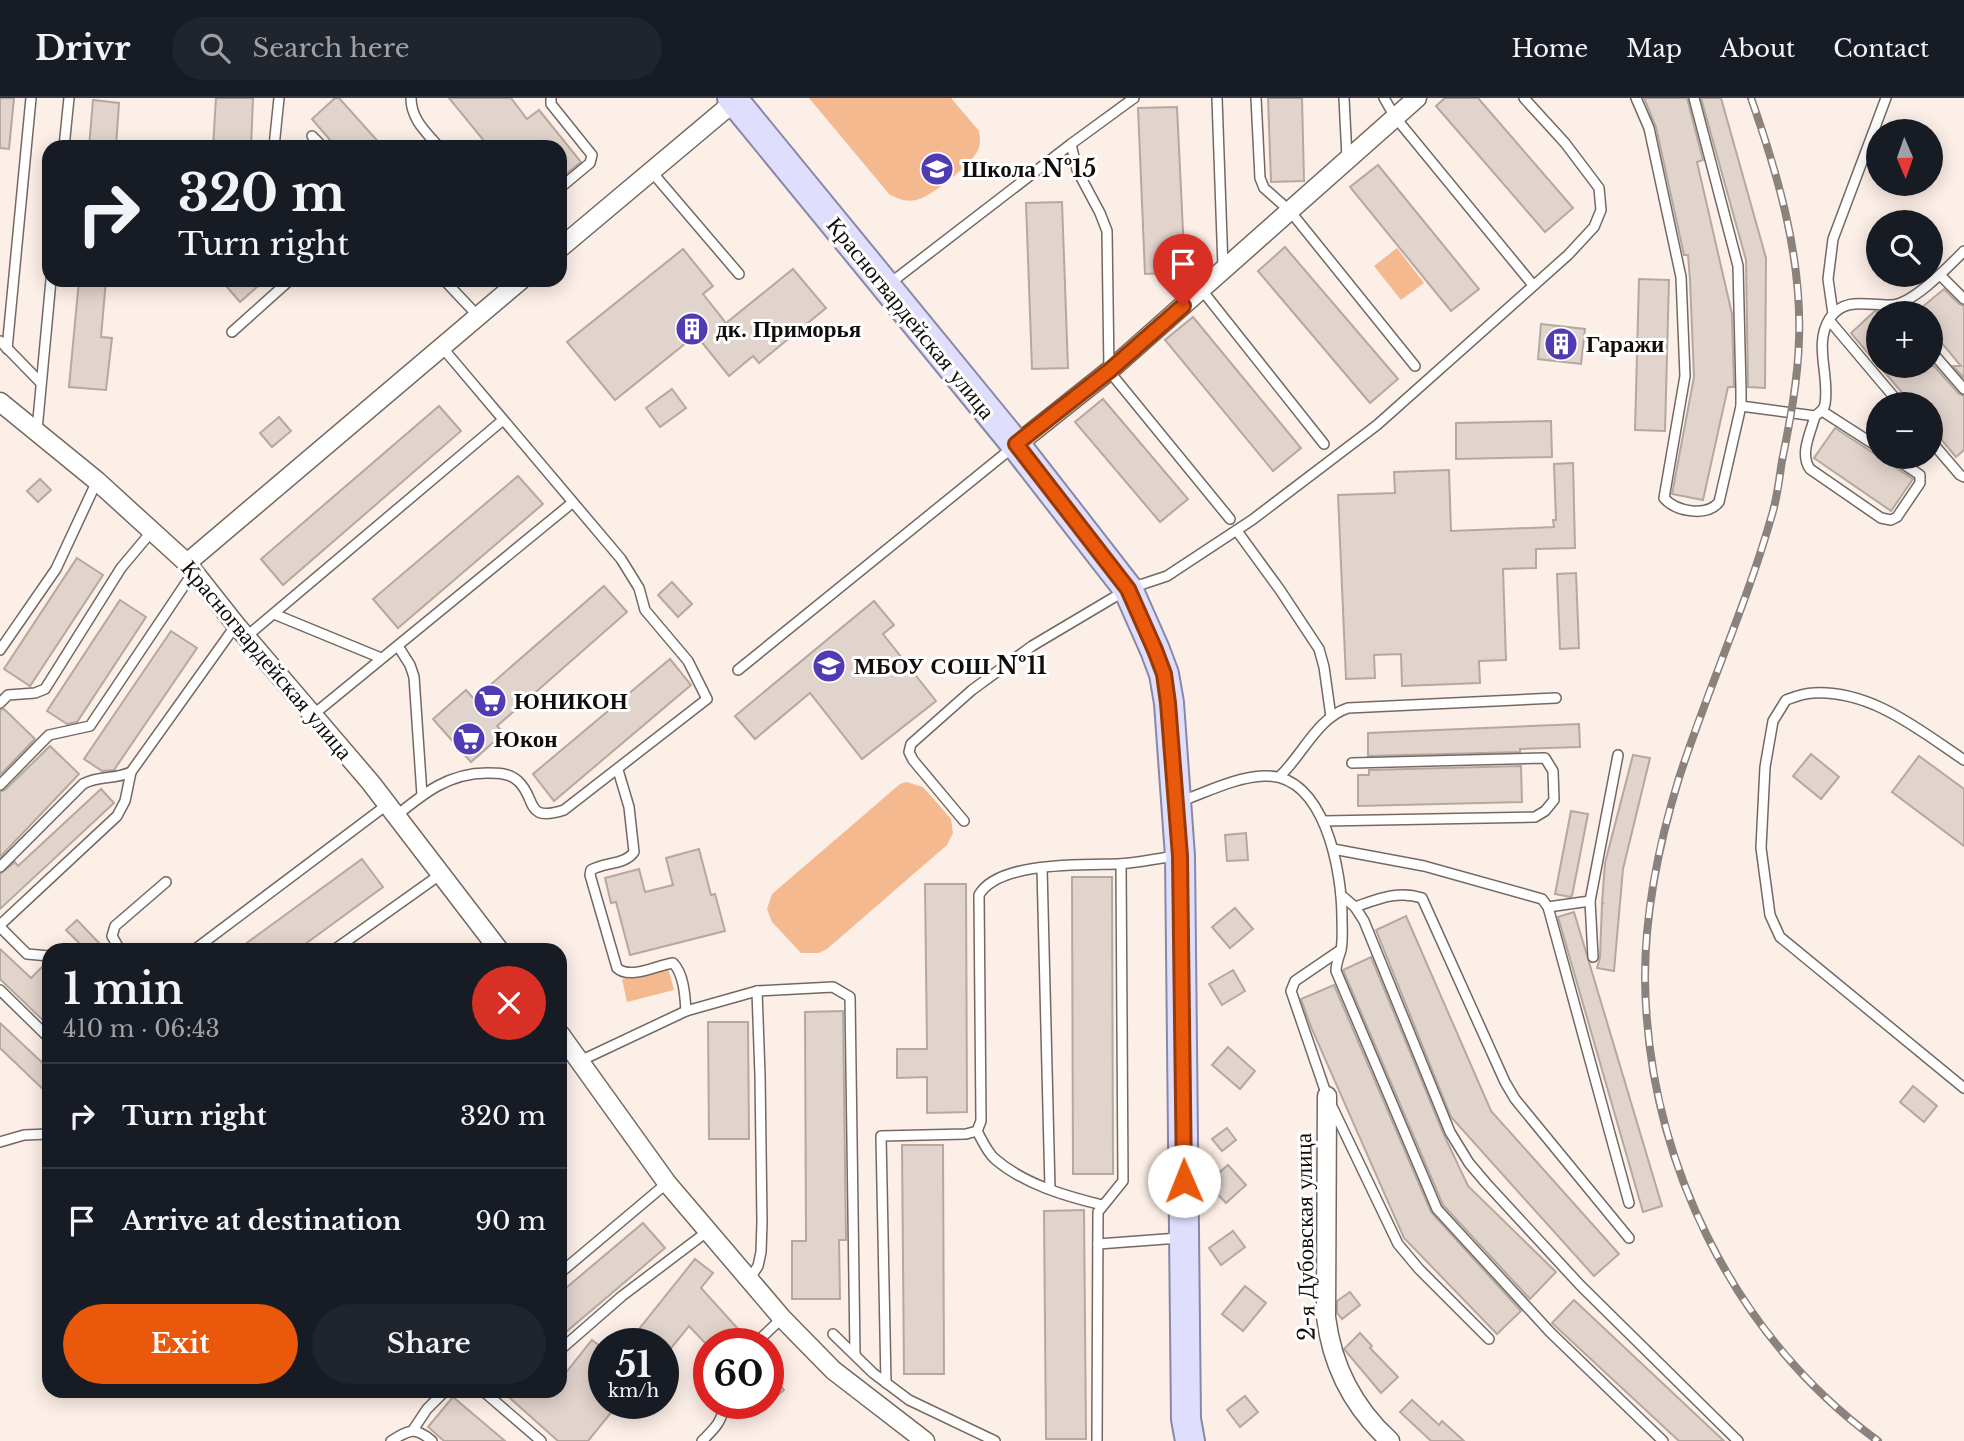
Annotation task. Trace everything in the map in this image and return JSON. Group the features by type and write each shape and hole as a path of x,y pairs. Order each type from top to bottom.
{"main road":[{"name":"Красногвардейская улица","path":"734,100 1016,444 1128,589 1164,674 1180,856 1186,1419 1190,1441"}],"street":[{"path":"1016,444 1109,371 1417,98"},
{"path":"567,242 734,100"},
{"path":"191,567 441,346 512,287"},
{"name":"Красногвардейская улица","path":"0,402 97,481 191,567 241,631 314,714 392,810 494,943"},
{"path":"567,1043 667,1184 782,1318 833,1370 920,1440"},
{"name":"2-я Дубовская улица","path":"1328,1096 1326,1317 1329,1340 1344,1379 1369,1422 1390,1441"}],"lane":[{"path":"31,98 4,345 41,383"},
{"path":"65,140 69,98"},
{"path":"275,140 278,98"},
{"path":"410,98 411,110 416,120 433,140"},
{"path":"551,98 551,104 592,155 590,163 567,182"},
{"path":"885,287 1134,98"},
{"path":"1217,98 1223,270"},
{"path":"1256,98 1260,178 1264,188 1290,211 1415,366"},
{"path":"1344,98 1347,160"},
{"path":"1384,98 1395,117 1533,285"},
{"path":"964,821 913,760 909,752 911,744 972,690 1032,646 1128,589 1167,576 1237,531 1377,425 1568,255 1594,228 1601,210 1599,188 1565,143 1524,98"},
{"path":"1636,98 1649,128 1681,277 1685,376 1664,498 1671,506 1703,512 1713,509 1719,502 1741,406 1738,266 1695,98"},
{"path":"1886,98 1833,239 1828,279 1831,317 1890,392"},
{"path":"312,136 316,140"},
{"path":"1071,144 1077,170 1107,231 1109,371 1230,519"},
{"path":"651,171 739,274"},
{"path":"1943,272 1964,251"},
{"path":"1943,278 1964,299"},
{"path":"37,432 50,287"},
{"path":"232,332 282,287"},
{"path":"451,287 478,316"},
{"path":"1905,301 1924,287"},
{"path":"1201,289 1324,444"},
{"path":"1866,306 1850,304 1840,308 1824,330 1822,342 1825,403 1818,413 1804,455 1805,463 1881,518 1891,520 1897,517 1920,483 1920,475 1911,469"},
{"path":"204,943 392,810 438,784 472,773 506,774 518,780 531,807 540,813 553,814 565,810 707,699 688,661 646,610 639,589 621,559 441,346"},
{"path":"1943,365 1964,389"},
{"path":"1741,406 1818,413 1866,440"},
{"path":"0,867 83,784 92,779 119,778 131,772 241,631 274,614 503,421"},
{"path":"738,670 1016,444"},
{"path":"1943,455 1964,477"},
{"path":"0,650 56,569 97,481"},
{"path":"314,714 572,503"},
{"path":"0,703 8,695 36,693 45,689 121,568 152,531"},
{"path":"1237,531 1319,649 1331,717"},
{"path":"0,785 49,735 90,726 191,567"},
{"path":"274,614 381,658"},
{"path":"397,646 410,665 414,677 422,795"},
{"path":"1964,760 1885,708 1845,696 1811,692 1786,700 1773,721 1767,756 1761,848 1770,915 1780,937 1964,1088"},
{"path":"1279,777 1331,717 1348,708 1556,698"},
{"path":"1593,957 1590,901 1599,842 1618,755"},
{"path":"1324,821 1535,817 1545,811 1554,800 1553,771 1545,758 1352,763"},
{"path":"618,770 629,807 634,852 628,859 591,870 593,884 617,968 624,973 673,963 685,995 686,1012"},
{"path":"42,955 27,954 0,926 117,816 125,801 131,772"},
{"path":"1176,803 1242,780 1264,776 1279,777 1299,787 1324,821 1333,849 1341,895 1341,950 1336,971 1437,1209 1550,1332 1663,1441"},
{"path":"1333,849 1424,866 1542,899 1548,907 1629,1203"},
{"path":"977,1131 981,1121 979,895 984,887 1008,876 1066,864 1121,864 1180,856"},
{"path":"1097,1441 1098,1212 1123,1181 1121,864"},
{"path":"1042,868 1050,1189"},
{"path":"344,943 441,874"},
{"path":"116,943 112,936 115,926 166,882"},
{"path":"1355,907 1390,895 1407,893 1422,898 1504,1082 1629,1238"},
{"path":"1341,895 1355,907 1364,921 1450,1132 1469,1163 1580,1285 1738,1441"},
{"path":"1548,907 1590,901"},
{"path":"1341,950 1295,981 1291,991 1328,1096 1398,1244 1419,1269 1489,1339"},
{"path":"580,1061 686,1012 757,991 833,987 850,997 855,1354"},
{"path":"0,990 42,1031"},
{"path":"749,1280 758,1266 762,1222 761,1075 757,991"},
{"path":"977,1131 993,1158 1032,1182 1102,1205"},
{"path":"886,1383 881,1136 966,1134 977,1131"},
{"path":"0,1142 24,1135 42,1134"},
{"path":"567,1267 667,1184"},
{"path":"567,1344 622,1296 708,1231"},
{"path":"1098,1244 1184,1237"},
{"path":"772,1328 782,1318"},
{"path":"833,1335 873,1373 909,1400 995,1441"},
{"path":"391,1441 413,1430 438,1398"},
{"path":"491,1398 541,1441"},
{"path":"702,1441 709,1437 720,1419"},
{"path":"413,1430 421,1432 432,1441"}],"shaded area":[{"path":"809,98 951,98 979,131 979,147 966,165 940,187 923,198 902,200 889,194"},
{"path":"1397,248 1424,283 1401,300 1374,266"},
{"path":"906,782 923,787 951,819 953,833 947,845 827,949 819,953 801,953 772,922 767,909 772,894 900,784"},
{"path":"668,968 674,990 627,1002 622,979"}],"building":[{"path":"0,98 14,98 9,149 0,148"},
{"path":"216,98 253,98 251,140 213,140"},
{"path":"335,98 339,98 377,140 330,140 312,119"},
{"path":"449,98 511,98 527,119 539,110 563,140 483,140"},
{"path":"1268,98 1302,98 1304,181 1271,182"},
{"path":"1445,98 1478,98 1573,208 1545,232 1436,106"},
{"path":"1644,98 1687,98 1703,160 1697,162 1732,314 1734,387 1728,387 1703,500 1672,494 1694,377 1690,280 1688,255 1684,255 1656,127"},
{"path":"1701,98 1721,98 1766,258 1765,388 1748,387 1746,260"},
{"path":"93,100 119,103 116,140 90,140"},
{"path":"1177,107 1185,272 1145,274 1138,108"},
{"path":"567,145 581,162 567,173"},
{"path":"1378,165 1479,289 1451,311 1350,187"},
{"path":"1062,202 1068,368 1032,369 1026,203"},
{"path":"1285,247 1398,379 1370,403 1258,271"},
{"name":"дк. Приморья","path":"683,249 713,286 703,294 726,323 793,269 826,308 759,363 753,356 729,376 696,335 615,400 567,342"},
{"path":"1639,279 1669,280 1665,431 1635,430"},
{"path":"78,287 105,287 101,337 112,338 106,390 69,387"},
{"path":"227,287 257,287 240,302"},
{"path":"1944,289 1964,306 1964,378 1953,366 1961,366 1943,345 1943,301 1930,301"},
{"path":"1193,317 1301,448 1273,471 1165,340"},
{"path":"1866,319 1866,351 1851,333"},
{"name":"Гаражи","path":"1541,324 1585,329 1581,364 1538,359"},
{"path":"1943,376 1964,396 1964,450 1956,457 1943,442 1943,392 1902,392 1889,378"},
{"path":"672,389 686,408 660,427 646,408"},
{"path":"1103,399 1188,499 1160,522 1075,422"},
{"path":"439,406 461,431 283,585 261,559"},
{"path":"279,417 291,431 272,447 260,433"},
{"path":"1551,421 1552,457 1456,459 1456,423"},
{"path":"1835,428 1866,448 1866,469 1898,469 1913,479 1891,511 1814,458"},
{"path":"1573,463 1575,548 1536,549 1536,568 1503,569 1506,660 1479,661 1480,683 1402,686 1401,654 1374,655 1375,678 1346,679 1338,495 1395,493 1394,472 1449,470 1451,531 1554,527 1554,464"},
{"path":"518,476 543,504 398,628 373,599"},
{"path":"40,479 51,490 38,502 27,491"},
{"path":"77,558 103,575 30,686 4,669"},
{"path":"1576,573 1579,648 1560,649 1557,574"},
{"path":"672,582 692,604 678,617 658,595"},
{"path":"604,586 627,612 497,726 504,733 471,762 433,719 466,690 474,699"},
{"path":"120,600 146,617 77,722 67,724 47,711"},
{"path":"874,601 894,625 883,634 936,701 862,759 810,693 755,739 735,716"},
{"path":"171,631 197,648 114,770 102,771 84,759"},
{"path":"670,659 691,685 554,801 533,774"},
{"path":"4,709 35,739 0,775 0,710"},
{"path":"1579,724 1580,747 1520,749 1520,752 1368,756 1368,733"},
{"path":"50,746 79,774 0,857 0,792"},
{"path":"1811,754 1839,777 1821,799 1793,776"},
{"path":"1633,755 1650,758 1623,869 1614,971 1597,968 1600,957 1605,863"},
{"path":"1919,756 1964,789 1964,846 1892,792"},
{"path":"1521,766 1522,802 1358,806 1358,775 1369,775 1369,770"},
{"path":"101,789 114,803 0,909 0,874 15,862 18,866"},
{"path":"1571,811 1588,814 1570,897 1555,894"},
{"path":"1246,833 1248,860 1227,861 1225,835"},
{"path":"699,849 711,895 715,894 725,931 630,955 616,902 611,903 605,878 639,869 645,892 673,885 666,858"},
{"path":"362,859 383,887 307,943 247,943"},
{"path":"1072,877 1112,877 1113,1174 1073,1174"},
{"path":"925,884 966,884 967,1112 927,1113 927,1077 897,1078 897,1049 927,1049"},
{"path":"1235,908 1253,929 1230,948 1212,927"},
{"path":"1574,912 1662,1206 1643,1212 1558,917"},
{"path":"1406,916 1491,1111 1619,1254 1594,1276 1451,1117 1376,930"},
{"path":"77,920 99,943 79,943 66,930"},
{"path":"0,949 31,978 42,967 42,1019 0,979"},
{"path":"1371,957 1444,1135 1468,1186 1556,1272 1530,1299 1443,1205 1343,970"},
{"path":"1233,970 1245,991 1222,1005 1209,984"},
{"path":"1334,985 1431,1212 1521,1311 1497,1334 1404,1238 1301,999"},
{"path":"843,1011 846,1240 839,1240 840,1299 792,1299 792,1241 806,1241 805,1012"},
{"path":"708,1022 748,1022 749,1139 709,1139"},
{"path":"0,1023 42,1062 42,1088 0,1048"},
{"path":"1228,1047 1255,1071 1240,1089 1212,1065"},
{"path":"1913,1086 1937,1106 1924,1122 1900,1102"},
{"path":"1227,1128 1236,1140 1222,1151 1212,1139"},
{"path":"902,1145 943,1145 944,1374 904,1374"},
{"path":"1228,1165 1246,1185 1226,1203 1207,1183"},
{"path":"1084,1210 1086,1439 1046,1439 1044,1211"},
{"path":"643,1223 665,1248 567,1331 567,1287"},
{"path":"1233,1231 1245,1247 1221,1265 1209,1248"},
{"path":"695,1259 713,1273 701,1288 737,1328 693,1328 693,1330 689,1326 679,1338 679,1328 640,1328"},
{"path":"1245,1286 1266,1303 1243,1331 1222,1314"},
{"path":"1350,1292 1360,1305 1342,1319 1337,1313 1337,1301"},
{"path":"1574,1300 1724,1441 1679,1441 1552,1323"},
{"path":"1360,1333 1372,1346 1370,1348 1398,1377 1381,1393 1344,1349"},
{"path":"588,1345 588,1419 606,1419 588,1441 558,1441 510,1398 567,1398 567,1371"},
{"path":"1245,1396 1258,1412 1240,1427 1227,1410"},
{"path":"454,1398 505,1441 444,1441 428,1427"},
{"path":"1412,1400 1439,1425 1442,1421 1464,1441 1431,1441 1400,1412"}],"railway":[{"path":"1751,98 1779,186 1792,247 1799,308 1797,370 1773,511 1750,584 1679,778 1659,852 1650,902 1646,953 1650,1045 1662,1111 1681,1175 1708,1237 1741,1295 1780,1349 1826,1398 1878,1441"}],"place":[{"name":"Школа №15","path":"937,169"},
{"name":"дк. Приморья","path":"692,329"},
{"name":"Гаражи","path":"1561,344"},
{"name":"МБОУ СОШ №11","path":"829,666"},
{"name":"ЮНИКОН","path":"490,701"},
{"name":"Юкон","path":"469,739"}],"route":[{"path":"1183,306 1109,371 1016,444 1128,589 1164,674 1180,856 1184,1181"}]}
